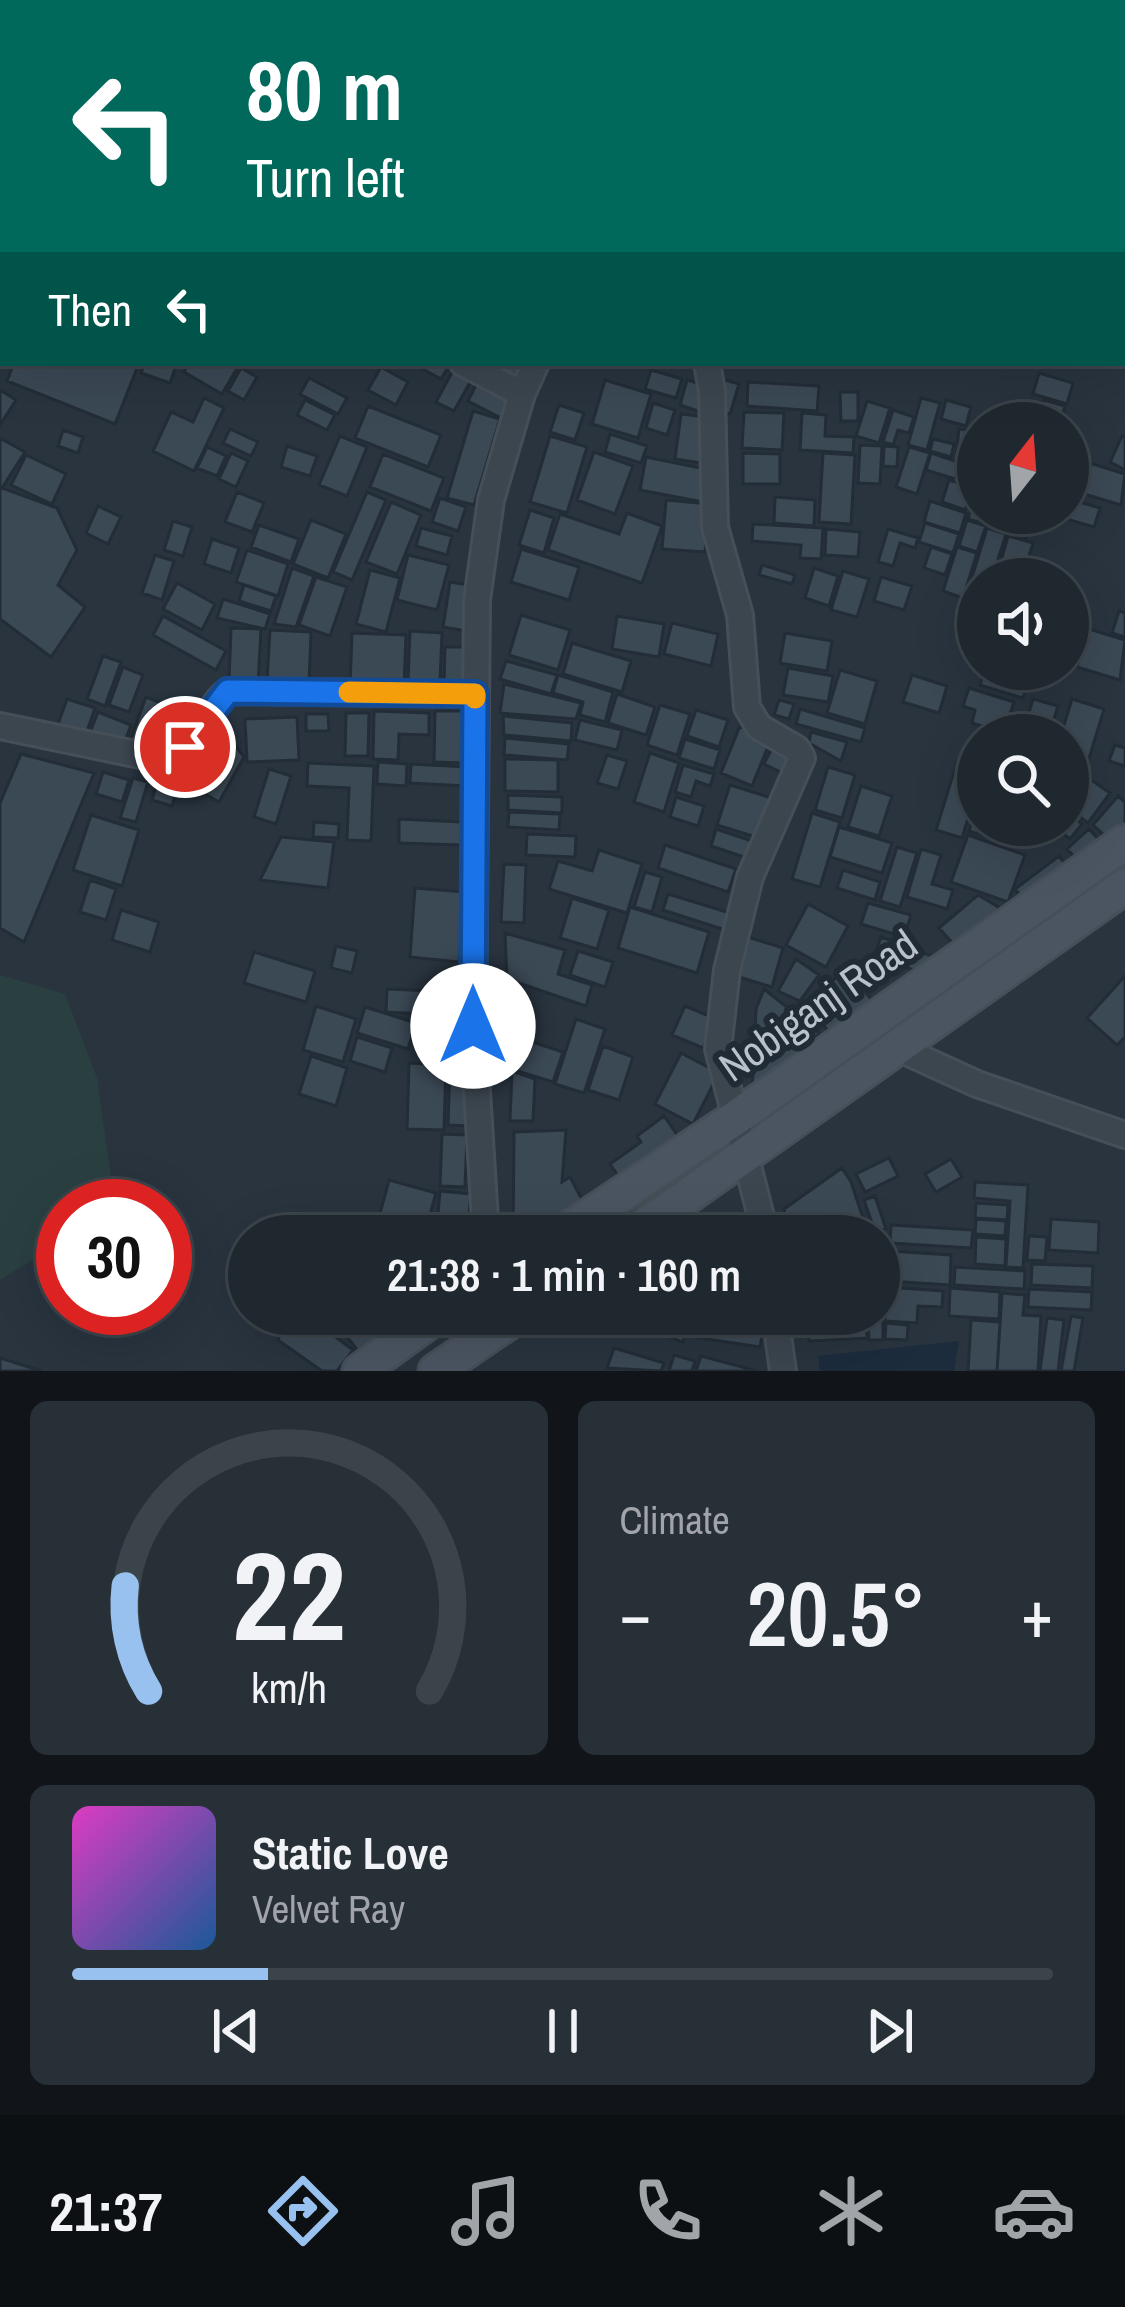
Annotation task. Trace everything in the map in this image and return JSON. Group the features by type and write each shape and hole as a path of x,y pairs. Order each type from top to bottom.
{"main road":[{"name":"Nobiganj Road","path":"590,1215 1125,842"},
{"name":"Nobiganj Road","path":"661,1215 1125,886"},
{"path":"360,1371 410,1335"},
{"path":"436,1371 486,1335"}],"street":[{"path":"469,366 522,394"},
{"path":"485,1215 473,1026 477,601 491,500 535,366"},
{"path":"708,366 716,527 740,615 747,707 759,727 797,748 802,758 750,877 727,970 718,1049 761,1215"},
{"path":"0,726 164,760 185,747 228,691 475,694"},
{"path":"896,1047 977,1084 1125,1135"},
{"path":"778,1335 783,1371"}],"green space":[{"path":"0,975 65,994 97,1078 111,1179 36,1179 36,1258 0,1280"}],"water":[{"path":"959,1341 954,1371 820,1371 818,1356"}],"building":[{"path":"13,366 138,366 115,424 7,381"},
{"path":"144,366 176,366 170,383 141,373"},
{"path":"187,366 238,366 222,394 184,372"},
{"path":"417,366 449,366 441,379"},
{"path":"455,366 474,375 454,411 436,402"},
{"path":"494,366 530,366 521,382"},
{"path":"381,367 408,382 396,405 368,390"},
{"path":"241,368 257,377 244,400 228,391"},
{"path":"651,370 682,379 676,398 645,389"},
{"path":"1039,373 1073,383 1068,402 1033,394"},
{"path":"480,377 517,396 505,420 468,401"},
{"path":"309,378 347,398 338,414 300,394"},
{"path":"605,380 651,394 638,438 592,424"},
{"path":"687,380 709,386 701,412 680,405"},
{"path":"725,380 739,384 730,414 716,410"},
{"path":"748,382 819,386 817,411 747,406"},
{"path":"0,390 16,400 0,425"},
{"path":"840,392 858,392 858,421 841,421"},
{"path":"204,398 224,408 194,471 153,451 171,412 193,422"},
{"path":"921,398 940,403 927,450 908,445"},
{"path":"305,400 335,415 327,430 297,415"},
{"path":"946,400 957,403 957,423 941,419"},
{"path":"867,401 890,408 879,443 856,436"},
{"path":"653,403 675,410 667,435 646,428"},
{"path":"559,405 584,413 575,440 550,432"},
{"path":"368,406 441,435 428,467 355,438"},
{"path":"893,410 914,417 909,433 898,430 893,445 883,442"},
{"path":"473,411 500,419 474,505 447,498"},
{"path":"744,412 784,413 782,450 742,448"},
{"path":"802,413 826,415 825,436 854,437 853,453 800,450"},
{"path":"681,414 707,417 701,463 675,459"},
{"path":"230,429 258,442 251,456 223,443"},
{"path":"63,430 83,437 78,453 58,446"},
{"path":"610,434 647,446 641,463 605,452"},
{"path":"340,436 367,447 347,496 319,485"},
{"path":"550,436 587,447 567,513 530,502"},
{"path":"1125,437 1125,470 1110,462"},
{"path":"0,438 25,452 2,488 57,508 77,550 58,585 85,607 51,657 0,619"},
{"path":"933,439 954,444 951,457 930,451"},
{"path":"860,445 882,446 880,484 858,483"},
{"path":"287,446 317,456 310,476 281,467"},
{"path":"884,446 898,447 897,467 883,466"},
{"path":"207,447 226,456 217,476 197,468"},
{"path":"909,447 930,453 917,494 896,487"},
{"path":"594,452 633,466 615,514 577,500"},
{"path":"231,453 248,461 236,487 219,479"},
{"path":"743,453 780,454 780,484 743,484"},
{"path":"823,453 855,455 851,524 819,522"},
{"path":"931,453 957,462 955,479 926,470"},
{"path":"383,454 444,478 431,511 370,487"},
{"path":"26,455 66,474 52,504 11,485"},
{"path":"646,457 710,470 703,502 640,490"},
{"path":"1089,463 1125,474 1121,505 1089,495"},
{"path":"949,480 957,482 957,507 942,502"},
{"path":"237,492 264,503 252,532 225,522"},
{"path":"367,492 386,500 352,580 333,572"},
{"path":"775,497 815,500 814,526 774,523"},
{"path":"440,498 466,507 458,531 432,522"},
{"path":"666,500 709,504 705,552 662,549"},
{"path":"930,501 957,510 957,532 924,522"},
{"path":"391,502 421,515 397,574 366,562"},
{"path":"1089,505 1100,508 1094,527 1089,526"},
{"path":"98,506 121,517 108,544 86,533"},
{"path":"530,510 554,518 544,553 519,545"},
{"path":"627,513 662,526 642,583 548,550 560,514 619,534"},
{"path":"311,520 346,534 328,578 293,564"},
{"path":"173,521 192,527 183,556 164,550"},
{"path":"925,523 959,534 953,553 919,542"},
{"path":"753,524 823,528 821,559 800,558 801,545 752,541"},
{"path":"259,525 299,539 291,562 251,547"},
{"path":"421,528 452,536 447,555 416,546"},
{"path":"826,529 860,532 858,557 825,555"},
{"path":"888,529 918,538 915,548 900,543 893,566 878,562"},
{"path":"963,534 983,534 977,552 959,546"},
{"path":"985,534 1006,534 999,558 978,558"},
{"path":"1008,536 1033,543 1028,558 1002,558"},
{"path":"212,539 239,548 231,573 204,564"},
{"path":"931,547 952,554 945,575 924,568"},
{"path":"957,547 977,553 975,558 957,558 957,596 943,591"},
{"path":"521,549 579,567 569,600 511,582"},
{"path":"247,550 288,564 278,596 236,582"},
{"path":"155,555 174,561 162,600 142,593"},
{"path":"408,555 449,565 437,610 397,600"},
{"path":"762,565 795,575 792,584 759,575"},
{"path":"292,568 314,576 296,627 274,624"},
{"path":"814,568 838,576 829,606 805,598"},
{"path":"370,570 400,578 386,632 356,624"},
{"path":"843,571 869,579 857,617 831,610"},
{"path":"316,577 347,587 330,636 299,625"},
{"path":"881,577 912,586 904,610 874,601"},
{"path":"450,582 475,586 467,631 443,627"},
{"path":"177,583 215,604 202,630 163,609"},
{"path":"244,585 276,596 271,611 239,601"},
{"path":"223,599 270,614 265,629 217,618"},
{"path":"1119,611 1125,613 1125,637 1112,633"},
{"path":"521,615 570,630 558,670 509,655"},
{"path":"163,616 226,651 216,670 153,635"},
{"path":"617,616 664,624 659,657 612,649"},
{"path":"672,623 718,634 711,666 664,654"},
{"path":"231,628 261,629 258,684 229,682"},
{"path":"1089,629 1125,640 1120,680 1089,671"},
{"path":"270,630 311,632 309,684 267,682"},
{"path":"410,631 442,633 440,682 408,680"},
{"path":"352,633 406,635 404,688 350,686"},
{"path":"785,633 832,641 827,671 780,663"},
{"path":"572,643 631,661 622,692 563,674"},
{"path":"445,647 471,647 471,683 444,683"},
{"path":"103,656 121,662 105,706 87,699"},
{"path":"506,661 557,675 551,694 500,679"},
{"path":"123,667 143,675 129,712 109,705"},
{"path":"788,668 833,676 828,702 783,695"},
{"path":"840,670 877,681 865,724 827,713"},
{"path":"558,675 613,692 605,722 580,715 583,702 553,693"},
{"path":"912,675 947,686 939,713 903,702"},
{"path":"504,684 581,703 576,719 500,713"},
{"path":"968,690 1014,702 1010,714 974,714 975,710 963,706"},
{"path":"997,690 1025,690 1023,698"},
{"path":"617,694 655,707 646,735 608,723"},
{"path":"146,697 164,704 148,748 130,741"},
{"path":"67,699 95,708 85,737 57,727"},
{"path":"1033,699 1058,706 1056,714 1028,714"},
{"path":"1072,699 1104,709 1089,759 1089,714 1067,714"},
{"path":"779,700 794,704 789,719 774,715"},
{"path":"660,705 690,714 677,755 647,745"},
{"path":"170,706 197,715 191,727 166,718"},
{"path":"800,709 865,728 861,742 796,724"},
{"path":"696,710 728,720 719,747 687,736"},
{"path":"374,711 429,713 429,735 399,734 398,760 373,759"},
{"path":"435,711 465,711 463,763 434,762"},
{"path":"98,712 131,725 123,747 89,735"},
{"path":"346,713 369,713 368,756 345,756"},
{"path":"306,714 328,714 329,731 306,731"},
{"path":"503,716 572,723 571,741 504,735"},
{"path":"297,717 299,760 247,762 245,719"},
{"path":"580,720 622,730 617,750 575,740"},
{"path":"740,726 771,739 752,786 721,773"},
{"path":"811,732 847,742 841,761 809,743"},
{"path":"505,738 569,744 567,760 504,755"},
{"path":"685,739 720,750 714,769 679,758"},
{"path":"233,742 244,757 219,802 205,794"},
{"path":"1115,745 1125,748 1125,766 1109,761"},
{"path":"772,748 799,762 791,777 764,764"},
{"path":"650,753 679,763 664,812 634,802"},
{"path":"21,754 94,773 24,942 0,928 0,803"},
{"path":"607,755 627,761 618,789 597,783"},
{"path":"505,759 558,760 558,792 505,791"},
{"path":"378,762 407,764 406,786 377,784"},
{"path":"957,762 957,836 936,830"},
{"path":"308,763 374,766 371,841 347,840 349,788 307,786"},
{"path":"411,764 468,767 467,786 410,783"},
{"path":"683,765 714,774 710,786 696,781 691,797 675,792"},
{"path":"828,767 855,775 842,818 815,810"},
{"path":"269,769 291,776 276,824 254,817"},
{"path":"103,772 129,780 122,802 96,794"},
{"path":"133,778 148,782 136,822 120,818"},
{"path":"158,780 178,786 172,806 152,800"},
{"path":"1089,780 1110,793 1089,822"},
{"path":"730,785 775,799 762,839 717,825"},
{"path":"861,786 892,796 879,836 848,827"},
{"path":"508,795 562,797 562,813 508,810"},
{"path":"1118,796 1125,802 1125,827 1112,842 1093,825"},
{"path":"676,797 704,806 698,826 670,817"},
{"path":"509,812 560,814 559,830 508,827"},
{"path":"812,813 840,822 820,887 792,879"},
{"path":"91,815 139,830 122,886 73,870"},
{"path":"399,819 462,822 462,845 399,843"},
{"path":"314,822 339,824 338,838 313,837"},
{"path":"839,827 892,843 882,873 830,857"},
{"path":"716,829 758,843 753,860 711,846"},
{"path":"1089,829 1102,843 1080,863 1067,849 1089,846"},
{"path":"527,834 576,836 575,857 526,855"},
{"path":"281,837 334,842 328,888 260,880"},
{"path":"665,845 736,869 728,892 658,868"},
{"path":"964,846 999,846 1025,855 1008,902 951,882"},
{"path":"897,847 917,853 900,907 880,901"},
{"path":"921,849 941,855 932,884 953,890 947,909 907,897"},
{"path":"599,850 642,864 627,913 549,889 558,861 592,871"},
{"path":"1059,856 1073,874 1028,907 1015,889"},
{"path":"504,864 526,865 524,923 501,922"},
{"path":"843,870 880,882 875,900 837,888"},
{"path":"645,872 662,877 652,912 634,907"},
{"path":"90,880 116,889 106,920 80,912"},
{"path":"415,888 465,892 459,962 410,957"},
{"path":"668,894 730,913 725,930 663,910"},
{"path":"978,895 1000,908 956,947 939,928"},
{"path":"572,898 609,910 597,949 560,938"},
{"path":"868,903 911,915 904,937 861,924"},
{"path":"808,904 848,926 826,967 786,945"},
{"path":"630,907 709,932 697,973 618,948"},
{"path":"121,910 159,922 150,952 112,940"},
{"path":"505,933 565,950 558,974 592,985 586,1006 507,979"},
{"path":"741,935 783,948 772,987 729,974"},
{"path":"881,937 932,956 925,974 874,956"},
{"path":"336,946 357,951 352,973 331,968"},
{"path":"578,951 613,962 605,987 570,975"},
{"path":"254,952 315,971 306,1002 244,983"},
{"path":"796,959 819,975 800,1001 778,991"},
{"path":"847,969 875,1004 834,1036 802,1005"},
{"path":"1125,976 1125,1037 1117,1045 1087,1018"},
{"path":"387,989 457,992 455,1016 386,1012"},
{"path":"764,989 819,1033 752,1091 756,1009"},
{"path":"316,1006 356,1019 343,1062 303,1050"},
{"path":"685,1006 716,1019 703,1048 672,1035"},
{"path":"365,1007 416,1023 408,1049 357,1033"},
{"path":"576,1019 605,1029 584,1093 555,1084"},
{"path":"357,1037 392,1048 385,1072 350,1061"},
{"path":"517,1037 563,1052 553,1082 514,1070"},
{"path":"603,1046 633,1057 619,1100 588,1090"},
{"path":"681,1053 719,1073 693,1124 655,1104"},
{"path":"311,1056 347,1068 336,1106 299,1094"},
{"path":"409,1063 446,1065 444,1130 407,1129"},
{"path":"450,1064 473,1064 471,1126 448,1125"},
{"path":"512,1071 535,1079 533,1121 510,1121"},
{"path":"664,1116 680,1139 621,1180 610,1164 641,1142 637,1136"},
{"path":"566,1130 562,1182 570,1177 586,1207 574,1215 513,1215 514,1132"},
{"path":"442,1134 467,1135 465,1187 440,1186"},
{"path":"889,1158 898,1176 865,1192 856,1174"},
{"path":"951,1159 962,1177 936,1192 925,1174"},
{"path":"842,1168 862,1215 785,1215 784,1209"},
{"path":"389,1180 436,1193 430,1215 380,1215"},
{"path":"975,1182 1028,1185 1023,1268 1006,1267 1010,1201 974,1198"},
{"path":"440,1191 471,1194 469,1215 438,1215"},
{"path":"875,1196 881,1215 869,1215 864,1200"},
{"path":"976,1203 1008,1205 1007,1220 975,1218"},
{"path":"976,1219 1006,1221 1005,1236 975,1234"},
{"path":"1051,1219 1099,1222 1098,1253 1049,1250"},
{"path":"900,1226 973,1230 971,1248 900,1244"},
{"path":"1029,1236 1047,1237 1045,1261 1027,1260"},
{"path":"976,1237 1006,1239 1005,1266 975,1264"},
{"path":"900,1252 951,1255 950,1285 900,1282"},
{"path":"1032,1264 1093,1266 1092,1288 1031,1285"},
{"path":"955,1267 1025,1271 1024,1289 954,1285"},
{"path":"900,1288 943,1291 942,1307 918,1306 917,1323 900,1322"},
{"path":"950,1288 1000,1292 999,1319 949,1316"},
{"path":"1029,1289 1092,1292 1091,1310 1028,1307"},
{"path":"1002,1293 1025,1295 1023,1315 1041,1316 1038,1371 997,1371"},
{"path":"1071,1316 1083,1318 1074,1371 1061,1371"},
{"path":"1047,1318 1064,1320 1058,1371 1040,1371"},
{"path":"971,1320 1000,1322 997,1371 968,1371"},
{"path":"900,1324 908,1325 907,1340 885,1339 885,1335 900,1335"},
{"path":"280,1335 333,1335 353,1350 337,1371 322,1371 278,1340"},
{"path":"352,1335 380,1335 358,1351 348,1338"},
{"path":"694,1335 762,1335 760,1347"},
{"path":"809,1335 867,1335 867,1338 809,1341"},
{"path":"614,1348 664,1363 661,1371 607,1368"},
{"path":"674,1355 695,1361 692,1371 669,1371"},
{"path":"701,1356 757,1371 696,1371"},
{"path":"0,1358 41,1371 0,1371"}],"slow traffic":[{"path":"349,692 475,694 475,698"}],"route":[{"path":"185,747 228,691 475,694 473,1026"}]}
